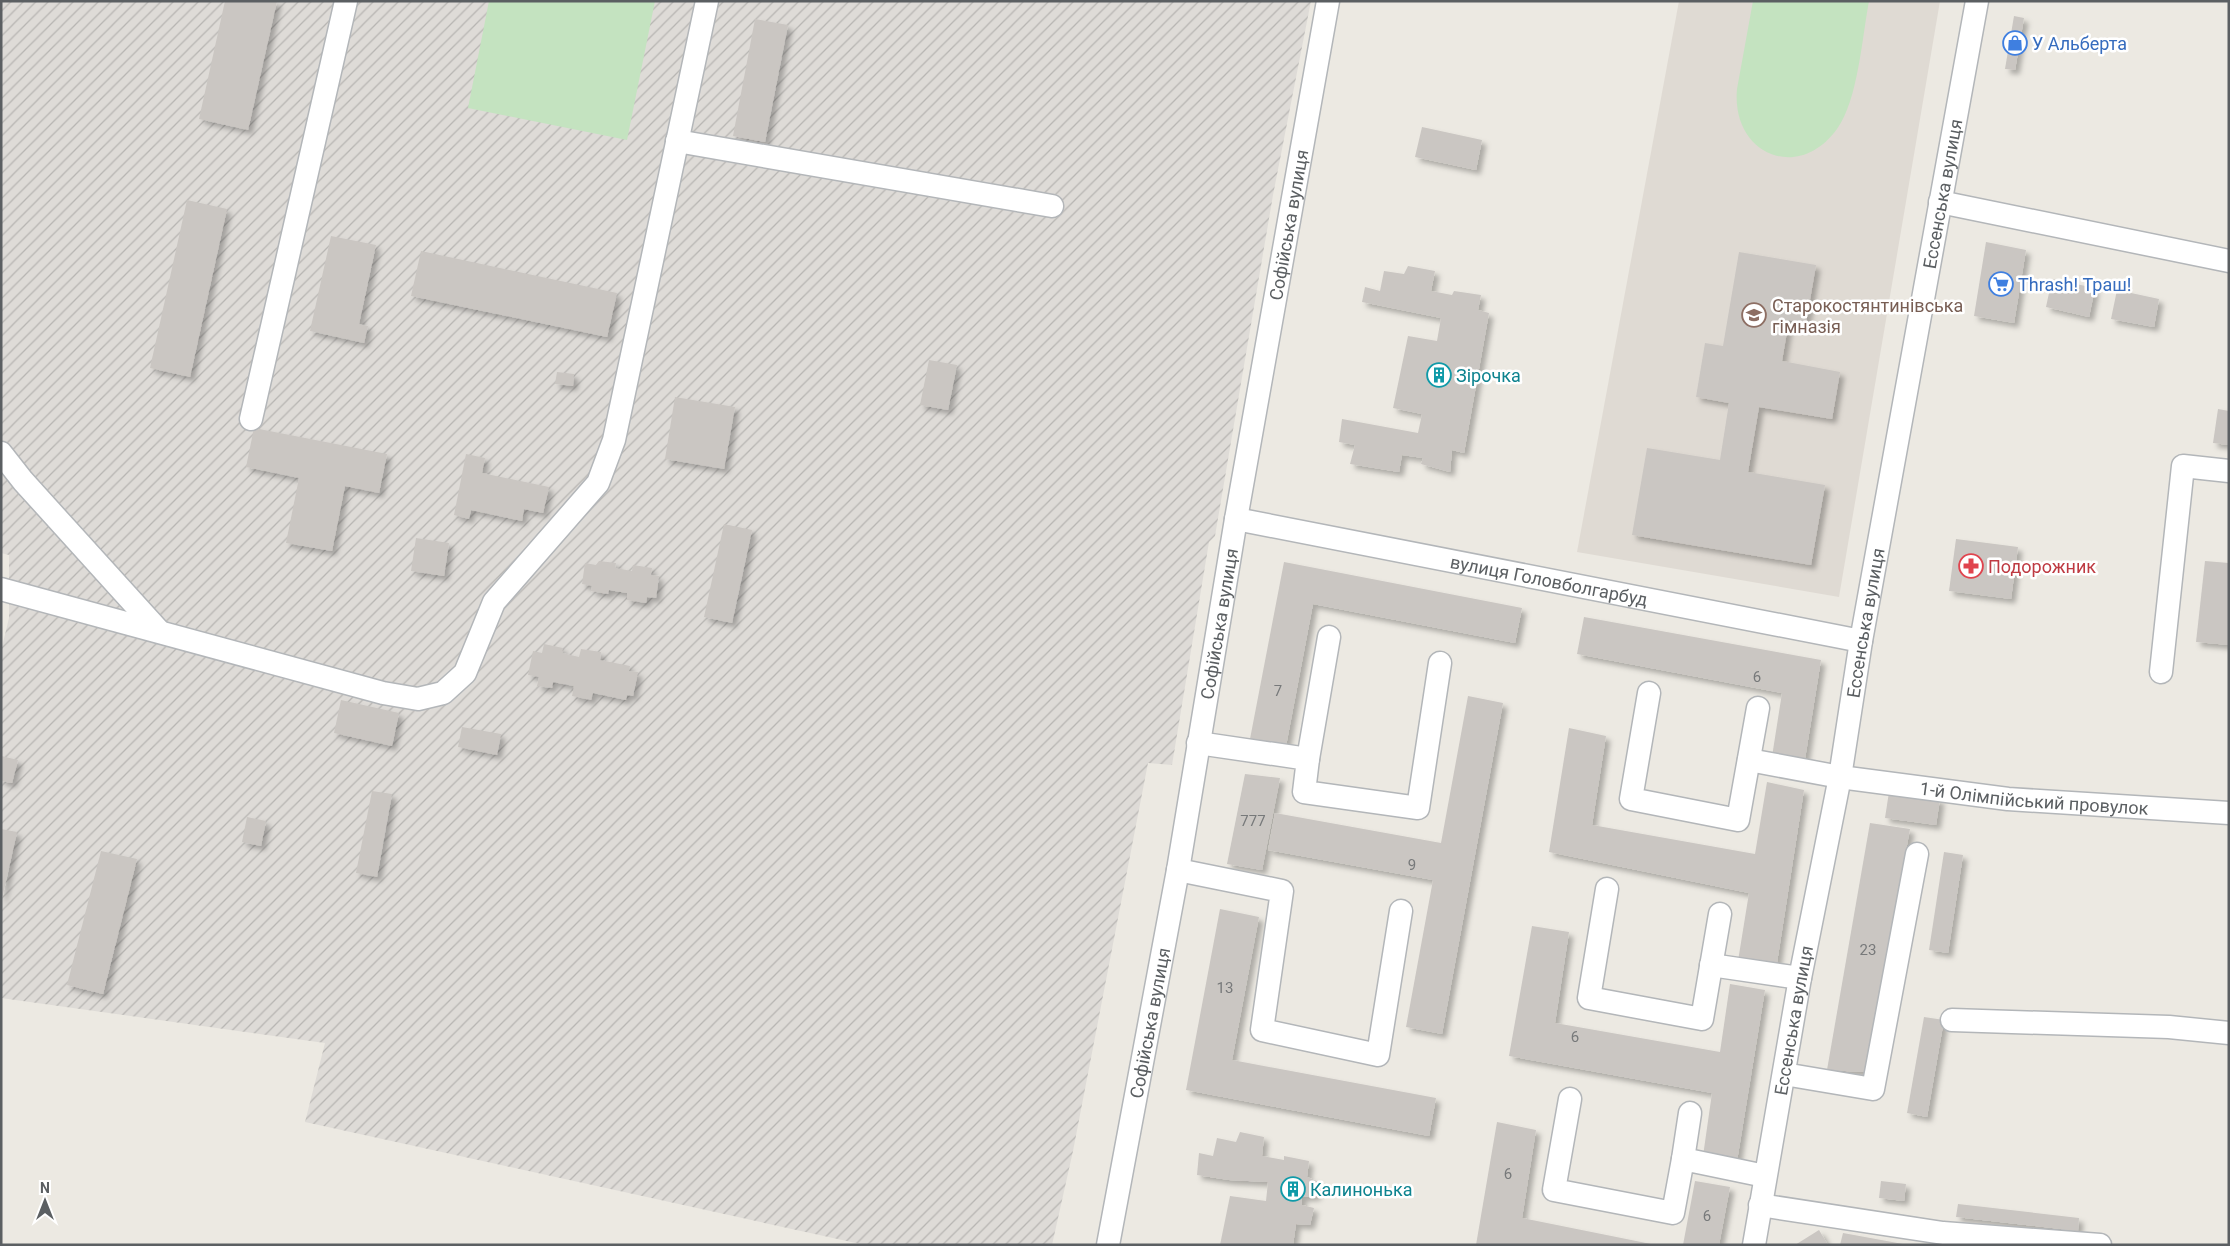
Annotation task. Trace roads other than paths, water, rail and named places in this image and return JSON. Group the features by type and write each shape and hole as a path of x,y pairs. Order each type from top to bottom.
{"street":[{"path":"251,419 346,1"},
{"path":"4,589 383,693 418,699 443,693 465,673 494,602 598,483 614,440 707,1"},
{"name":"Софійська вулиця","path":"1108,1245 1178,870 1236,519 1328,1"},
{"name":"Ессенська вулиця","path":"1754,1245 1800,978 1840,777 1861,641 1977,1"},
{"path":"677,141 1052,206"},
{"path":"1940,202 2229,261"},
{"path":"1,453 29,489 158,630"},
{"path":"2161,672 2183,466 2229,471"},
{"name":"вулиця Головболгарбуд","path":"1236,519 1861,641"},
{"path":"1328,637 1304,792 1418,808 1440,663"},
{"path":"1649,693 1631,799 1738,820 1758,708"},
{"path":"1198,743 1308,759"},
{"name":"1-й Олімпійський провулок","path":"1749,760 1840,777 2008,799 2229,813"},
{"path":"1784,1074 1873,1089 1917,854"},
{"path":"1178,870 1282,891 1262,1030 1378,1055 1401,911"},
{"path":"1608,889 1589,998 1702,1019 1720,914"},
{"path":"1711,964 1800,978"},
{"path":"1952,1020 2170,1027 2229,1033"},
{"path":"1570,1099 1554,1190 1674,1213 1690,1113"},
{"path":"1683,1159 1765,1176"},
{"path":"1760,1205 1990,1241 2100,1245"}],"place":[{"name":"У Альберта","path":"2015,43"},
{"name":"Thrash! Траш!","path":"2001,284"},
{"name":"Старокостянтинівська гімназія","path":"1754,315"},
{"name":"Зірочка","path":"1439,375"},
{"name":"Подорожник","path":"1971,566"},
{"name":"Калинонька","path":"1293,1189"}]}
